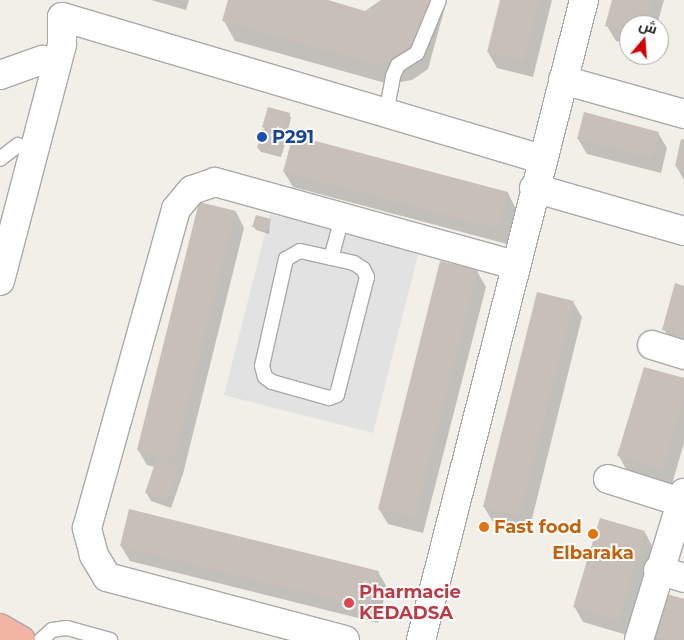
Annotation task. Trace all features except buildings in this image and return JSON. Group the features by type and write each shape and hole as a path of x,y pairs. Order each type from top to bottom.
{"highway":[{"path":"0,628 21,640"}],"street":[{"path":"421,640 514,265 584,0"},
{"path":"64,8 386,113 541,159"},
{"path":"0,207 9,152 50,36 64,8"},
{"path":"0,281 62,44 64,8"},
{"path":"0,75 42,60"},
{"path":"563,80 684,114"},
{"path":"346,640 107,577 94,554 88,528 176,209 192,190 215,182 514,265"},
{"path":"534,188 684,230"},
{"path":"652,345 684,354"},
{"path":"608,479 683,499 658,570 643,639"},
{"path":"658,570 684,578"}],"lane":[{"path":"386,113 393,76 398,65 418,53 439,0"},
{"path":"332,258 342,218"},
{"path":"300,251 332,258 354,263 364,269 367,277 337,394 330,398 272,382 265,377 262,366 286,259 300,251"},
{"path":"42,640 52,630 67,628 110,640"}],"shaded area":[{"path":"270,214 419,251 373,433 224,395"}],"place":[{"name":"P291","path":"262,137"},
{"name":"Fast food","path":"484,527"},
{"name":"Elbaraka","path":"593,534"},
{"name":"Pharmacie KEDADSA","path":"349,603"}]}
